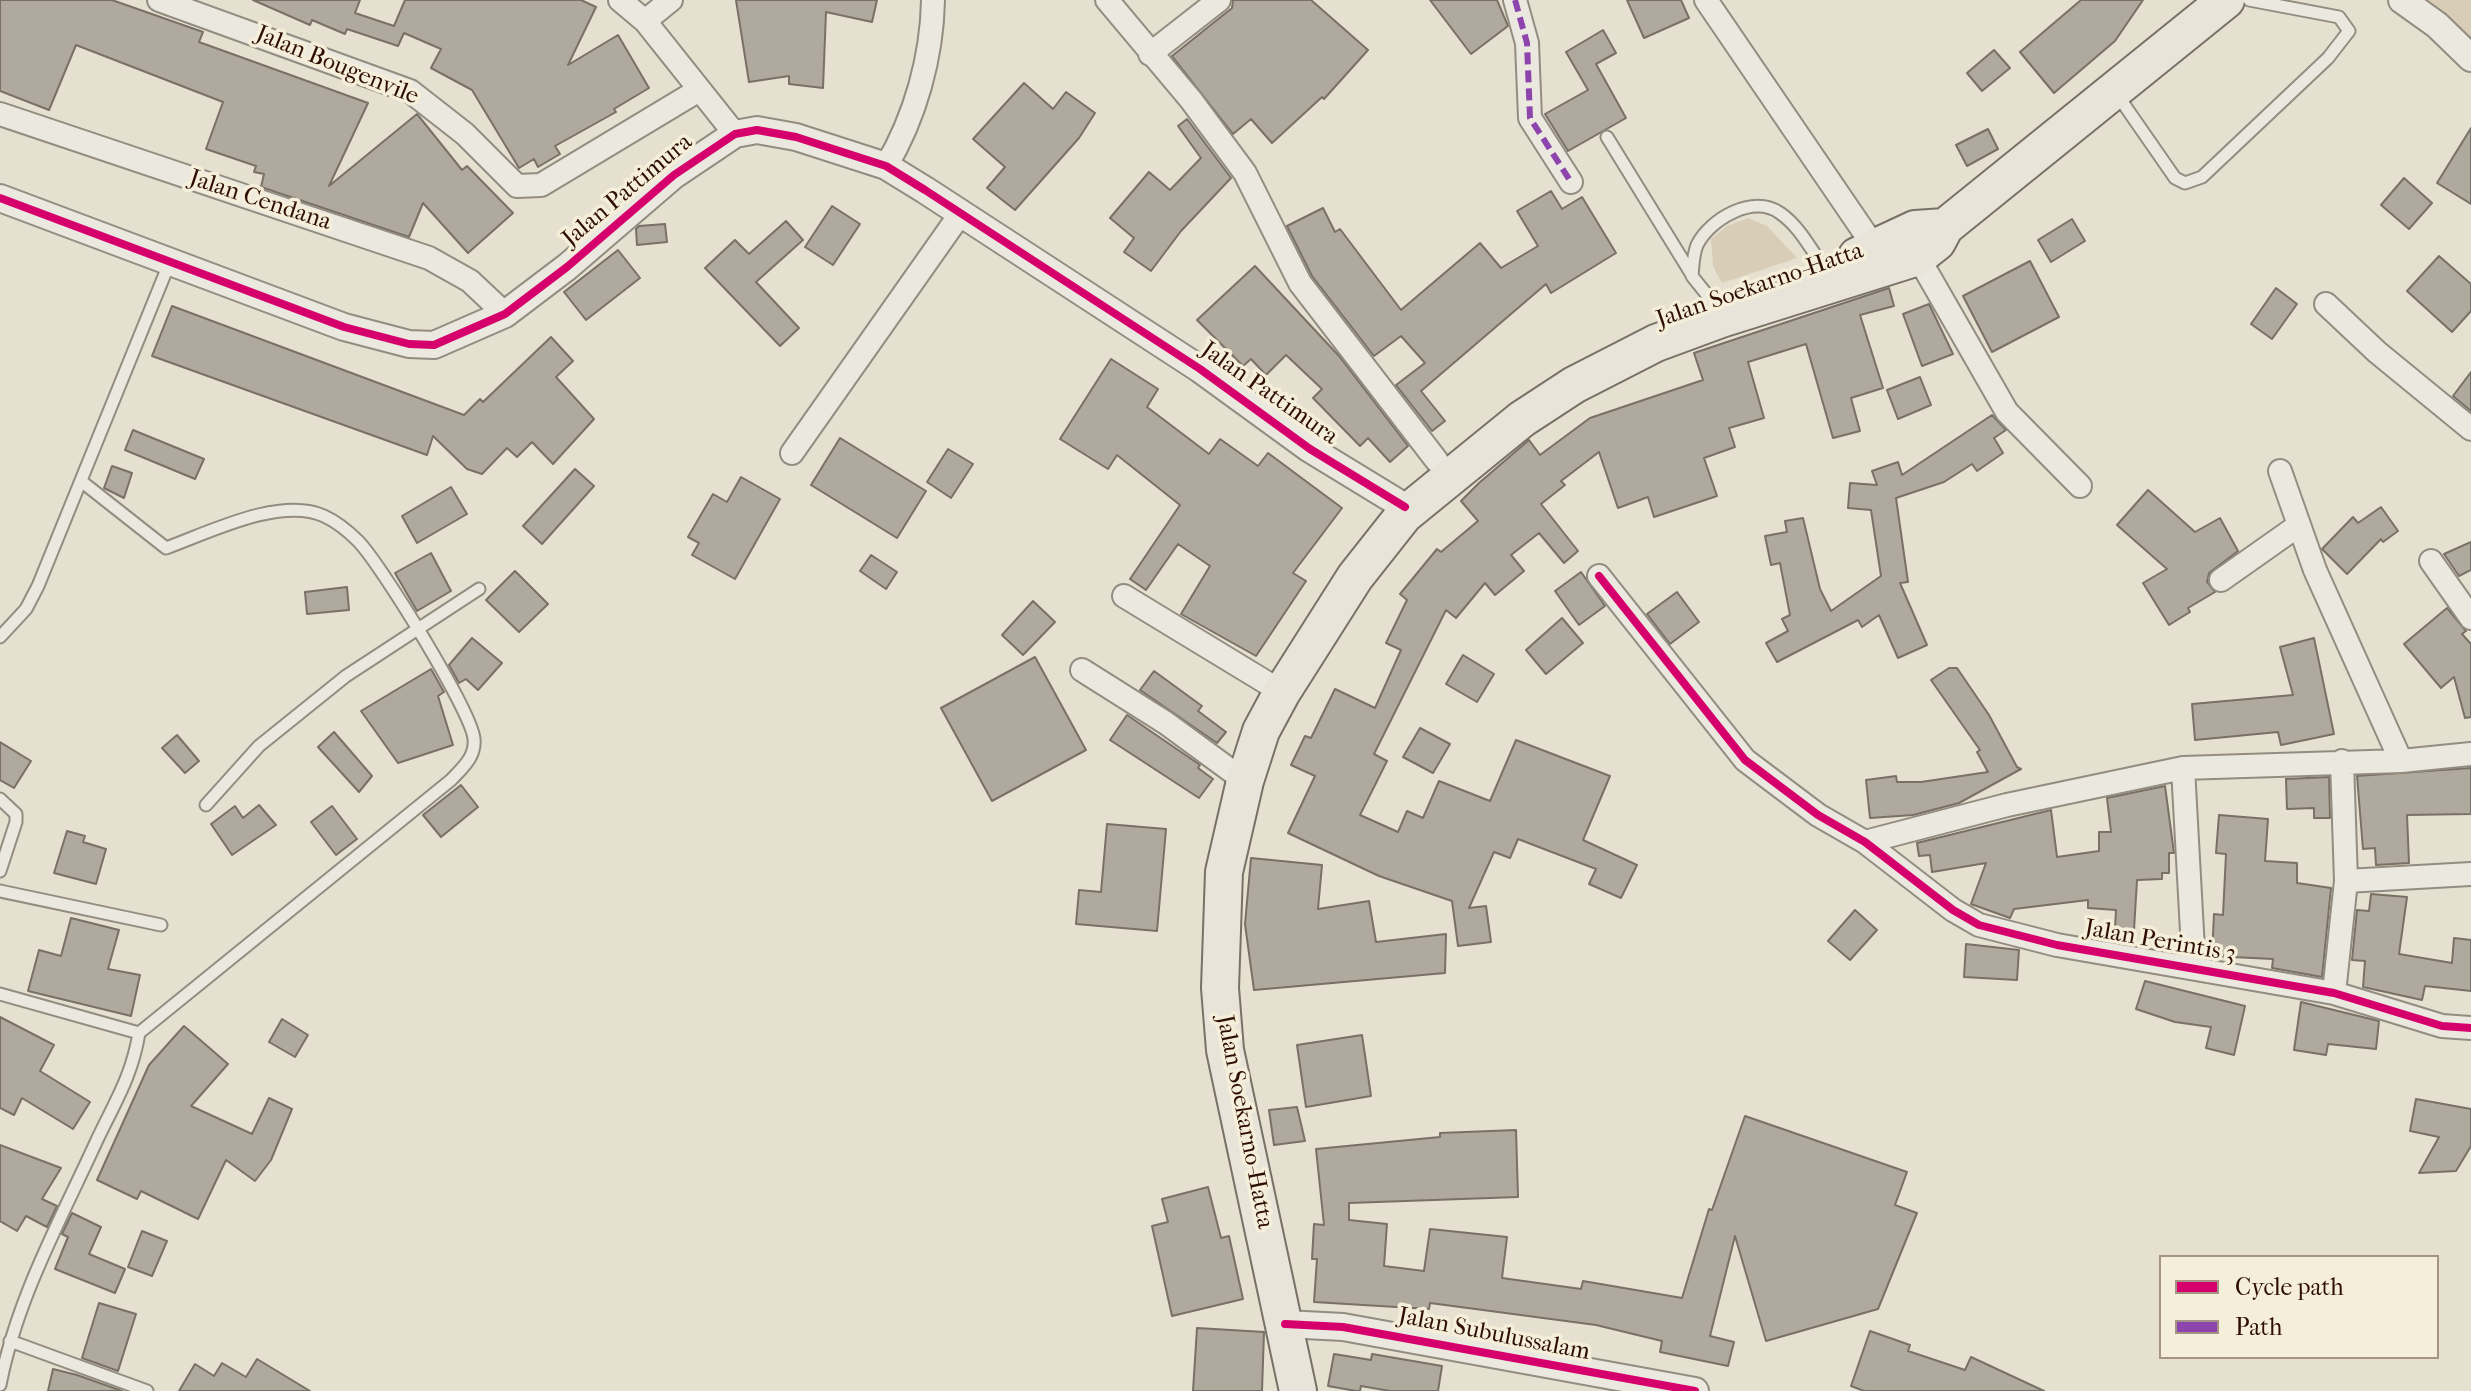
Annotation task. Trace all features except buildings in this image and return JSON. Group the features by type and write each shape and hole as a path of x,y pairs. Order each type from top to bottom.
{"highway":[{"name":"Jalan Soekarno-Hatta","path":"1407,511 1522,419 1574,385 1645,348 1708,299 1918,257 1937,242 1945,227 2116,93 2226,0"},
{"name":"Jalan Soekarno-Hatta","path":"1293,1390 1285,1324 1225,1050 1220,988 1224,872 1245,781 1261,731 1282,692 1355,577 1407,511 1437,461 1552,374 1666,315 1708,299 1823,266 1875,248 1915,229 1945,227"}],"street":[{"name":"Jalan Bougenvile","path":"159,0 410,91 465,134 517,186 541,185 699,90"},
{"path":"620,0 645,21 735,134"},
{"path":"645,21 671,0"},
{"path":"886,166 899,145 918,93 933,0"},
{"path":"1107,0 1191,100 1245,173 1300,283 1437,461"},
{"path":"1150,54 1219,0"},
{"path":"1515,0 1527,43 1530,118 1571,182"},
{"path":"1706,0 1875,248"},
{"path":"2402,0 2437,25 2471,58"},
{"name":"Jalan Cendana","path":"0,114 429,258 470,281 505,314"},
{"name":"Jalan Pattimura","path":"0,198 169,264 344,327 409,344 434,345 505,314 567,267 674,175 735,134 757,130 796,137 886,166 1200,369 1310,449 1407,511"},
{"path":"792,453 961,213"},
{"path":"1918,257 2007,412 2080,486"},
{"path":"2326,304 2377,352 2471,429"},
{"path":"2280,471 2315,570 2401,761"},
{"path":"2221,580 2299,525"},
{"path":"2431,561 2471,618"},
{"name":"Jalan Perintis 3","path":"1599,576 1745,760 1818,815 1865,842 1953,910 1979,925 2057,945 2334,993 2470,1034"},
{"path":"1124,596 1282,692"},
{"path":"1082,670 1166,723 1245,781"},
{"path":"1865,842 1994,808 2183,768 2401,761 2471,754"},
{"path":"2334,993 2346,881 2342,761"},
{"path":"2183,768 2194,968"},
{"path":"2346,881 2471,874"},
{"name":"Jalan Subulussalam","path":"1285,1324 1343,1327 1609,1383 1695,1391"}],"lane":[{"path":"2116,93 2175,178 2185,183 2202,177 2328,58 2349,31 2339,17 2249,0"},
{"path":"1607,137 1708,299"},
{"path":"1708,299 1696,247 1705,234 1728,216 1759,207 1777,211 1794,225 1823,266"},
{"path":"0,637 26,609 38,586 169,264"},
{"path":"0,1385 21,1305 101,1131 125,1089 139,1033 422,805 467,763 474,752 474,738 458,696 416,630 358,541 323,515 264,513 166,548 81,481"},
{"path":"206,805 259,746 346,676 479,589"},
{"path":"0,799 16,814 0,871"},
{"path":"0,891 161,925"},
{"path":"0,994 139,1033"},
{"path":"10,1341 147,1391"}],"shaded area":[{"path":"2422,0 2471,0 2471,42"},
{"path":"1748,218 1767,226 1797,258 1722,283 1713,266 1711,239 1727,226"}],"marked path":[{"path":"1515,0 1527,43 1530,118 1571,182"}],"cycle path":[{"path":"0,198 344,327 409,344 434,345 505,314 567,267 674,175 735,134 757,130 796,137 886,166 1200,369 1310,449 1405,507"},
{"path":"1599,576 1745,760 1818,815 1865,842 1953,910 1979,925 2057,945 2334,993 2442,1026 2471,1028"},
{"path":"1285,1324 1343,1327 1695,1391"}]}
